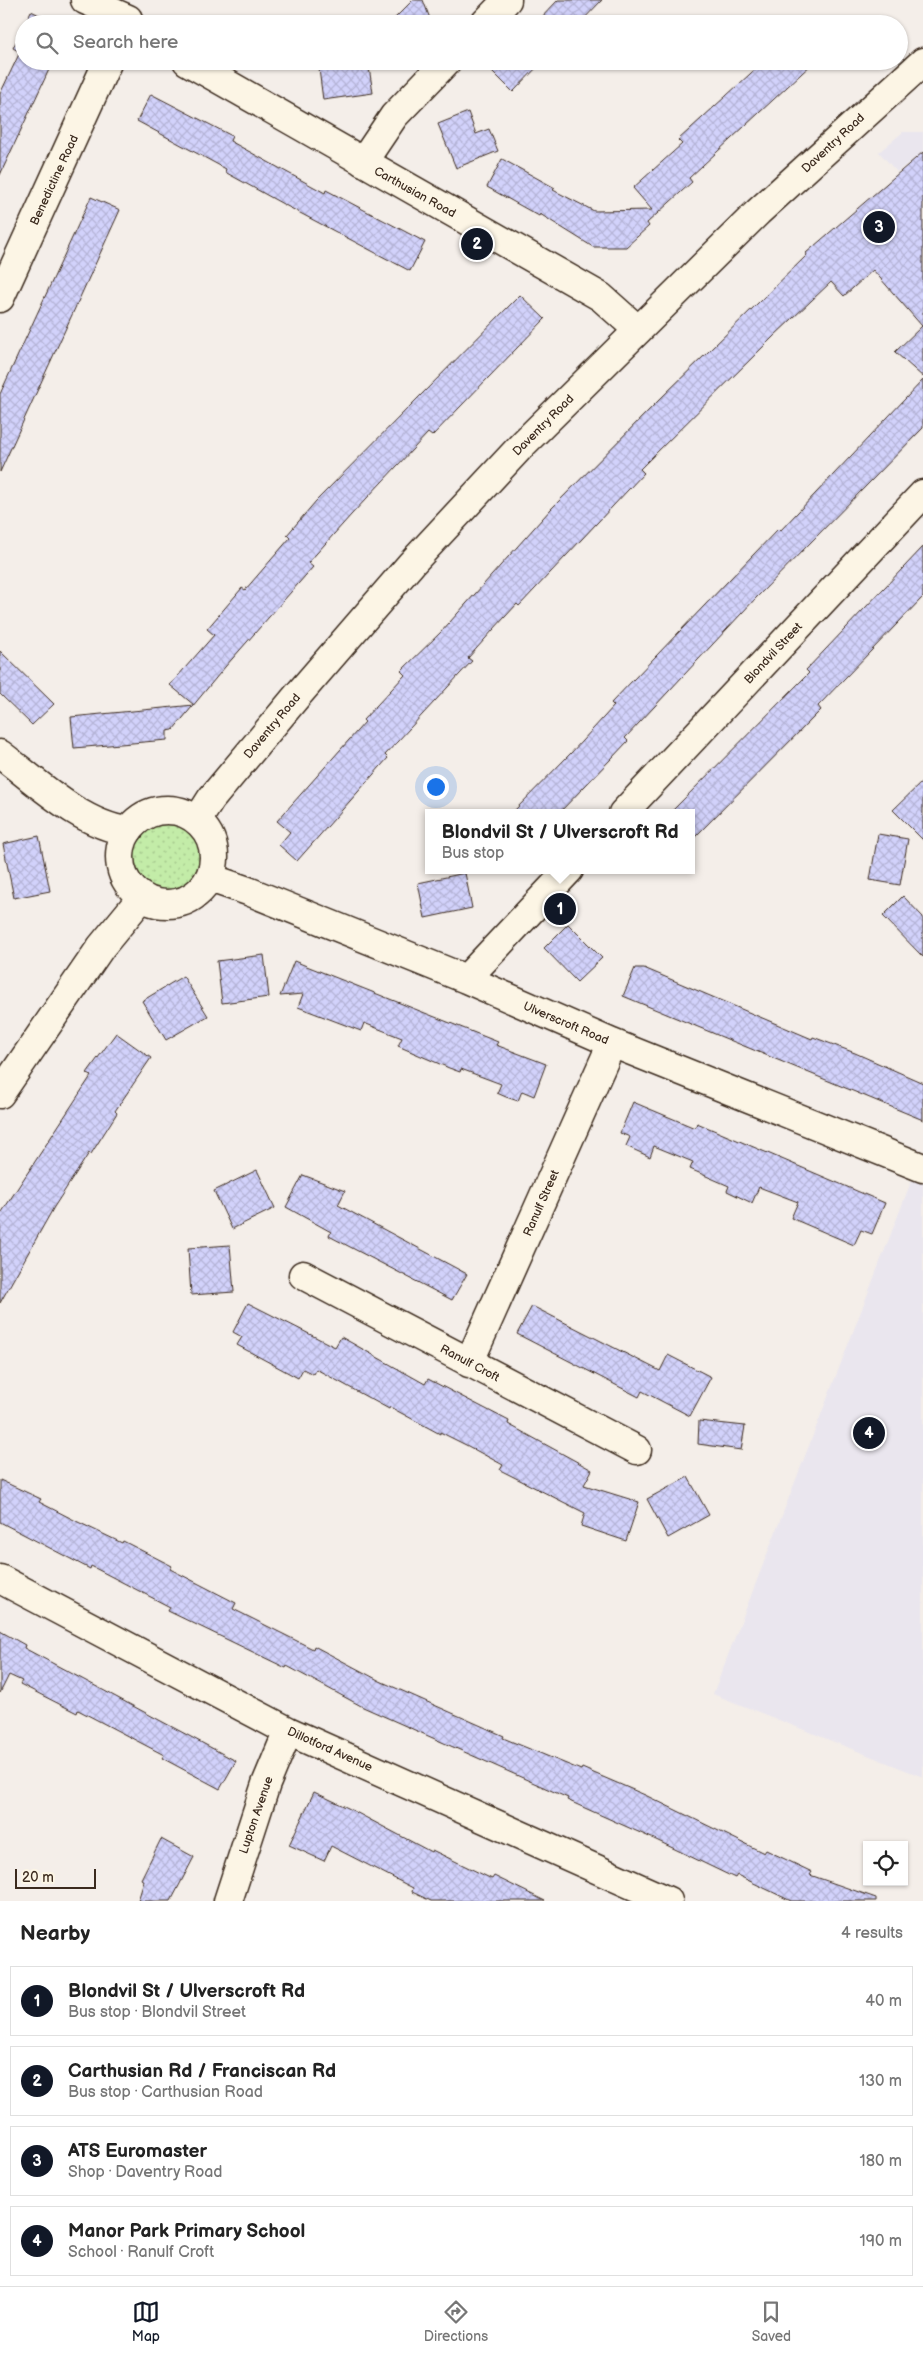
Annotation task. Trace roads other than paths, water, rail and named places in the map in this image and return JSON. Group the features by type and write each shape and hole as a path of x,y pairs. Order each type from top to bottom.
{"street":[{"path":"85,0 130,14"},
{"path":"493,15 507,0"},
{"name":"Daventry Road","path":"197,821 211,799 412,563 523,444 758,212 923,62"},
{"name":"Benedictine Road","path":"0,298 104,70"},
{"name":"Carthusian Road","path":"203,70 601,297 638,330"},
{"path":"363,162 394,116 438,70"},
{"name":"Blondvil Street","path":"627,809 923,494"},
{"path":"0,754 88,819 115,829 128,831"},
{"path":"177,811 197,821 208,833 213,847 214,861 210,878 201,890 182,902 161,904 142,897 127,882 121,868 122,845 128,831 140,818 155,812 177,811"},
{"path":"466,979 564,874"},
{"name":"Ulverscroft Road","path":"210,878 248,891 466,979 612,1043 923,1168"},
{"path":"0,1094 101,947 142,897"},
{"name":"Ranulf Street","path":"470,1362 612,1043"},
{"name":"Ranulf Croft","path":"304,1275 637,1450"},
{"name":"Dillotford Avenue","path":"0,1579 288,1730 668,1901"},
{"name":"Lupton Avenue","path":"228,1901 266,1784 288,1730"}],"place":[{"name":"ATS Euromaster","path":"879,227"},
{"name":"Carthusian Rd / Franciscan Rd","path":"477,244"},
{"name":"Blondvil St / Ulverscroft Rd","path":"560,909"},
{"name":"Manor Park Primary School","path":"869,1433"}]}
